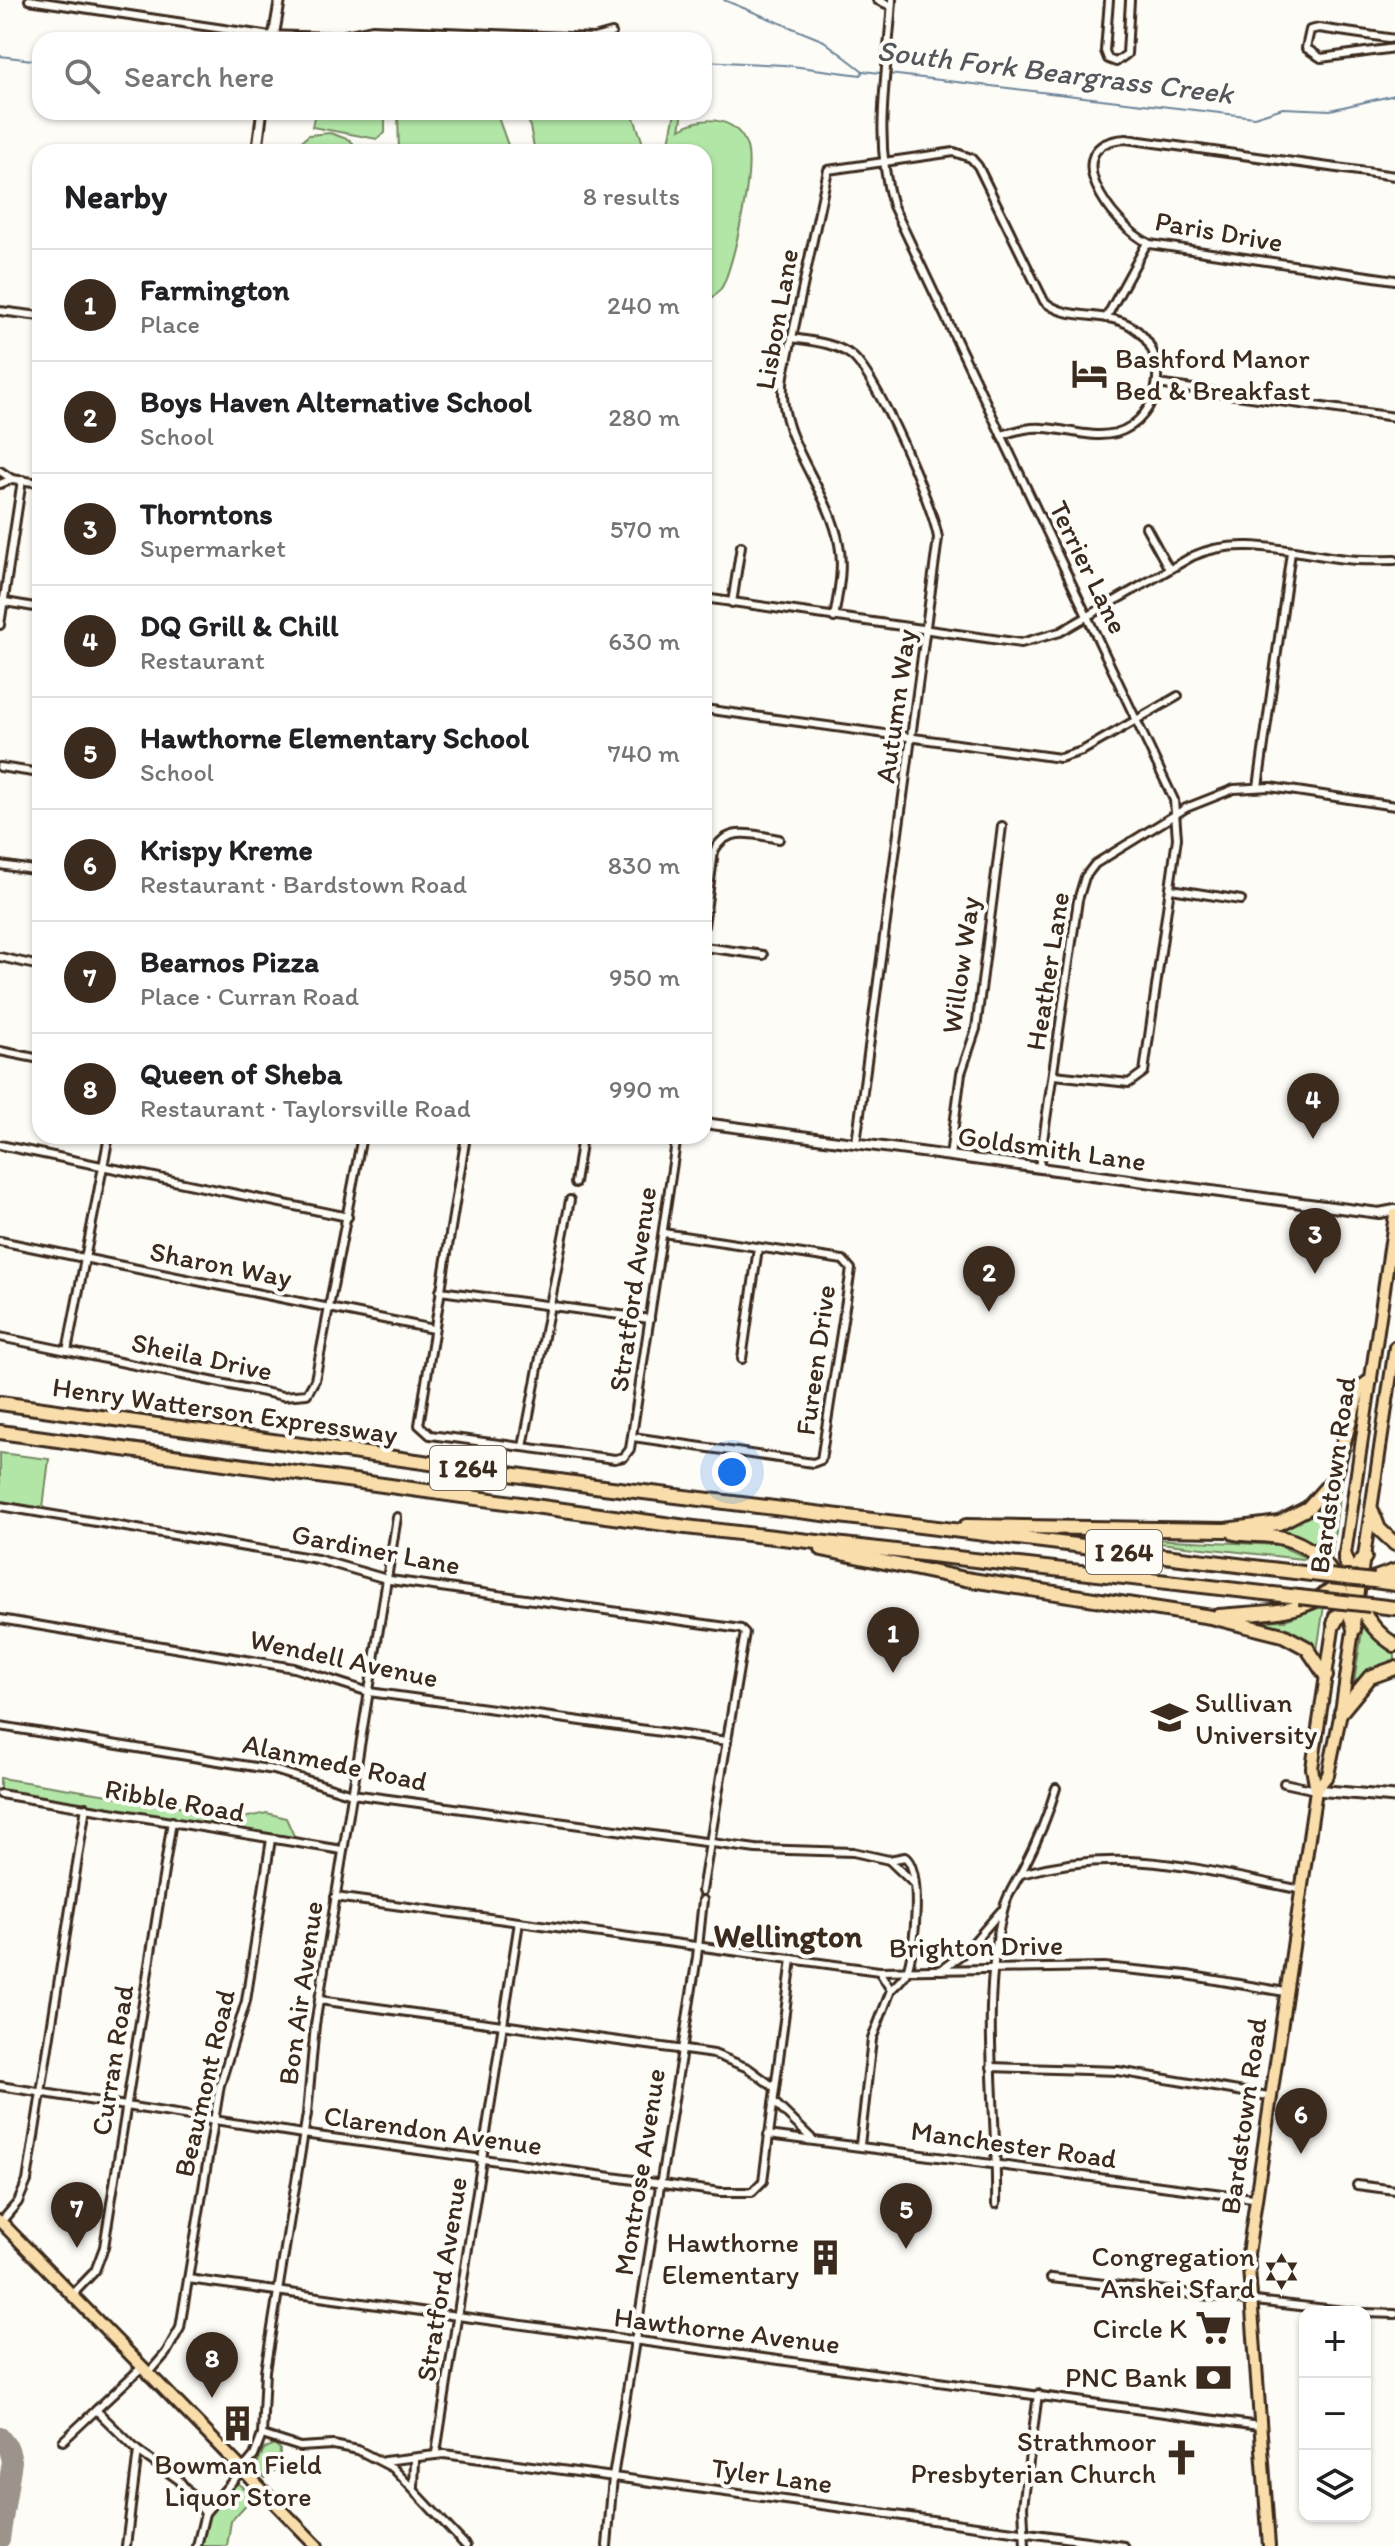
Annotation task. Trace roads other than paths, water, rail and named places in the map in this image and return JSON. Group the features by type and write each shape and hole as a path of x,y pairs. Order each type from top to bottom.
{"highway":[{"path":"937,1526 1225,1530 1279,1523 1319,1499 1337,1470 1359,1389 1370,1381"},
{"name":"Henry Watterson Expressway","path":"0,1403 595,1486 1311,1574 1395,1608"},
{"name":"Henry Watterson Expressway","path":"0,1432 776,1538 1299,1597 1361,1595 1395,1584"},
{"path":"1372,1511 1379,1529 1395,1544"},
{"path":"1225,1530 1295,1542 1361,1595 1370,1625 1395,1645"},
{"path":"776,1538 885,1565 1211,1617 1292,1637 1307,1648 1326,1676"},
{"path":"1344,1580 1345,1556"},
{"path":"1211,1617 1290,1610 1316,1603 1365,1557"},
{"path":"1334,1624 1361,1595 1395,1571"},
{"path":"1354,1629 1361,1595"},
{"path":"1341,1712 1370,1677 1395,1668"}],"main road":[{"name":"Bardstown Road","path":"1345,1556 1395,1212"},
{"name":"Bardstown Road","path":"1361,1595 1395,1347"},
{"name":"Bardstown Road","path":"1269,2546 1248,2254 1253,2198 1316,1790 1312,1768 1334,1624 1344,1580"},
{"name":"Bardstown Road","path":"1316,1790 1328,1775 1354,1629"},
{"path":"1316,1790 1395,1797"},
{"path":"0,2221 317,2546"}],"street":[{"path":"29,0 234,32"},
{"path":"274,32 280,0"},
{"path":"877,0 892,3"},
{"path":"1109,0 1105,51 1108,59 1116,62 1127,54 1130,0"},
{"name":"Terrier Lane","path":"892,3 880,119 883,160 897,215 1169,788 1176,815 1171,889 1142,1076 1129,1083 1054,1075"},
{"path":"1395,39 1319,28 1310,30 1306,48 1321,58 1395,48"},
{"path":"358,32 372,29 446,32"},
{"path":"258,144 261,120"},
{"name":"Paris Drive","path":"1395,176 1126,139 1110,142 1097,153 1093,180 1105,206 1122,227 1147,243 1180,251 1395,280"},
{"path":"883,160 954,152 971,158 1044,301 1059,311 1129,325 1145,339 1156,359 1157,384 1146,411 1121,431 1098,435 1029,427 1001,435"},
{"name":"Lisbon Lane","path":"834,618 841,562 839,542 784,414 783,384 828,170 883,160"},
{"path":"1106,318 1147,243"},
{"path":"0,311 32,315"},
{"name":"Autumn Way","path":"792,338 839,348 859,362 926,498 938,538 856,1143"},
{"path":"1157,384 1395,417"},
{"path":"0,471 12,479 32,482"},
{"path":"0,484 12,479"},
{"path":"0,625 22,480"},
{"path":"1146,527 1169,569"},
{"path":"732,603 741,546"},
{"path":"712,599 1021,643 1049,637 1202,552 1230,546 1343,559 1395,560"},
{"path":"1258,787 1291,552"},
{"path":"2,602 32,607"},
{"path":"712,710 1060,758 1076,754 1178,696"},
{"path":"0,767 32,772"},
{"name":"Heather Lane","path":"1039,1168 1082,884 1102,858 1222,791 1258,787 1395,806"},
{"name":"Willow Way","path":"950,1156 961,1073 976,1029 1002,826"},
{"path":"712,866 719,842 735,833 779,839"},
{"path":"0,865 32,870"},
{"path":"1171,889 1241,900"},
{"path":"712,948 763,955"},
{"path":"0,957 32,964"},
{"path":"0,1051 32,1057"},
{"name":"Goldsmith Lane","path":"712,1124 1379,1213 1395,1212"},
{"path":"67,1351 108,1144"},
{"name":"Sheila Drive","path":"0,1337 300,1397 313,1387 361,1144"},
{"path":"465,1144 418,1421 430,1435 523,1447 570,1200"},
{"path":"575,1183 581,1144"},
{"name":"Stratford Avenue","path":"523,1447 615,1459 624,1457 630,1449 676,1144"},
{"path":"0,1145 348,1217"},
{"name":"Fureen Drive","path":"633,1437 813,1463 821,1460 850,1265 843,1260 663,1233"},
{"name":"Sharon Way","path":"0,1241 433,1329"},
{"path":"742,1359 758,1248"},
{"path":"440,1291 549,1308 650,1319"},
{"name":"Gardiner Lane","path":"0,1506 317,1559 387,1579 735,1627 743,1631 727,1741"},
{"name":"Bon Air Avenue","path":"262,2435 261,2401 303,2134 319,2000 397,1517"},
{"name":"Wendell Avenue","path":"0,1619 294,1668 369,1692 727,1741"},
{"name":"Alanmede Road","path":"0,1726 274,1770 352,1794 710,1843 790,1852 853,1852 889,1860"},
{"path":"702,1891 727,1741"},
{"path":"1284,1783 1316,1790"},
{"path":"937,1972 966,1951 1003,1908 1021,1874 1056,1788"},
{"name":"Ribble Road","path":"0,1796 86,1807 342,1850"},
{"path":"0,2221 24,2190 86,1807"},
{"name":"Curran Road","path":"72,2295 88,2280 100,2260 172,1821"},
{"name":"Beaumont Road","path":"63,2441 144,2371 178,2334 224,2065 246,2001 271,1839"},
{"path":"860,2145 872,2039 891,1990 907,1971 917,1915 912,1882 914,1868 909,1859 900,1856 889,1860 912,1882"},
{"path":"1021,1874 1068,1862 1123,1858 1168,1862 1302,1890"},
{"name":"Brighton Drive","path":"335,1897 879,1971 937,1972 1081,1966 1128,1969 1285,1992"},
{"name":"Montrose Avenue","path":"607,2546 613,2477 703,1900"},
{"path":"996,2204 997,2164 991,2067 994,1970 1003,1908"},
{"name":"Stratford Avenue","path":"436,2453 519,1922"},
{"path":"768,2135 792,1959"},
{"path":"879,1971 891,1990"},
{"path":"319,2000 681,2049 729,2059 775,2088"},
{"path":"991,2067 1118,2071 1268,2096"},
{"name":"Clarendon Avenue","path":"0,2086 303,2134 736,2193 755,2192 762,2184 768,2135"},
{"path":"773,2101 811,2138"},
{"name":"Manchester Road","path":"768,2135 811,2138 1253,2198"},
{"path":"1357,2185 1395,2190"},
{"path":"1051,2278 1299,2307"},
{"name":"Hawthorne Avenue","path":"188,2279 1259,2426"},
{"path":"1371,2313 1395,2314"},
{"path":"1025,2546 1026,2476 1038,2394"},
{"path":"96,2410 138,2451 179,2480 205,2513"},
{"path":"197,2546 205,2513 256,2454 262,2435 300,2447 345,2447 384,2461 466,2546"},
{"path":"126,2546 138,2451"},
{"name":"Tyler Lane","path":"384,2461 415,2460 436,2453 1124,2546"},
{"path":"415,2460 415,2491"}],"waterway":[{"name":"South Fork Beargrass Creek","path":"724,0 824,41 863,71 1254,117 1283,108 1330,110 1395,95"},
{"path":"0,56 32,60"},
{"path":"712,61 784,65 861,75 863,71"}],"place":[{"name":"Bashford Manor Bed & Breakfast","path":"1089,374"},
{"name":"DQ Grill & Chill","path":"1313,1139"},
{"name":"Thorntons","path":"1315,1274"},
{"name":"Boys Haven Alternative School","path":"989,1312"},
{"name":"Farmington","path":"893,1673"},
{"name":"Sullivan University","path":"1169,1718"},
{"name":"Krispy Kreme","path":"1301,2154"},
{"name":"Bearnos Pizza","path":"77,2248"},
{"name":"Hawthorne Elementary School","path":"906,2249"},
{"name":"Hawthorne Elementary","path":"825,2258"},
{"name":"Congregation Anshei Sfard","path":"1281,2272"},
{"name":"Circle K","path":"1213,2328"},
{"name":"PNC Bank","path":"1213,2377"},
{"name":"Queen of Sheba","path":"212,2398"},
{"name":"Bowman Field Liquor Store","path":"238,2424"},
{"name":"Strathmoor Presbyterian Church","path":"1182,2457"}],"district":[{"name":"Wellington","path":"788,1936"}]}
